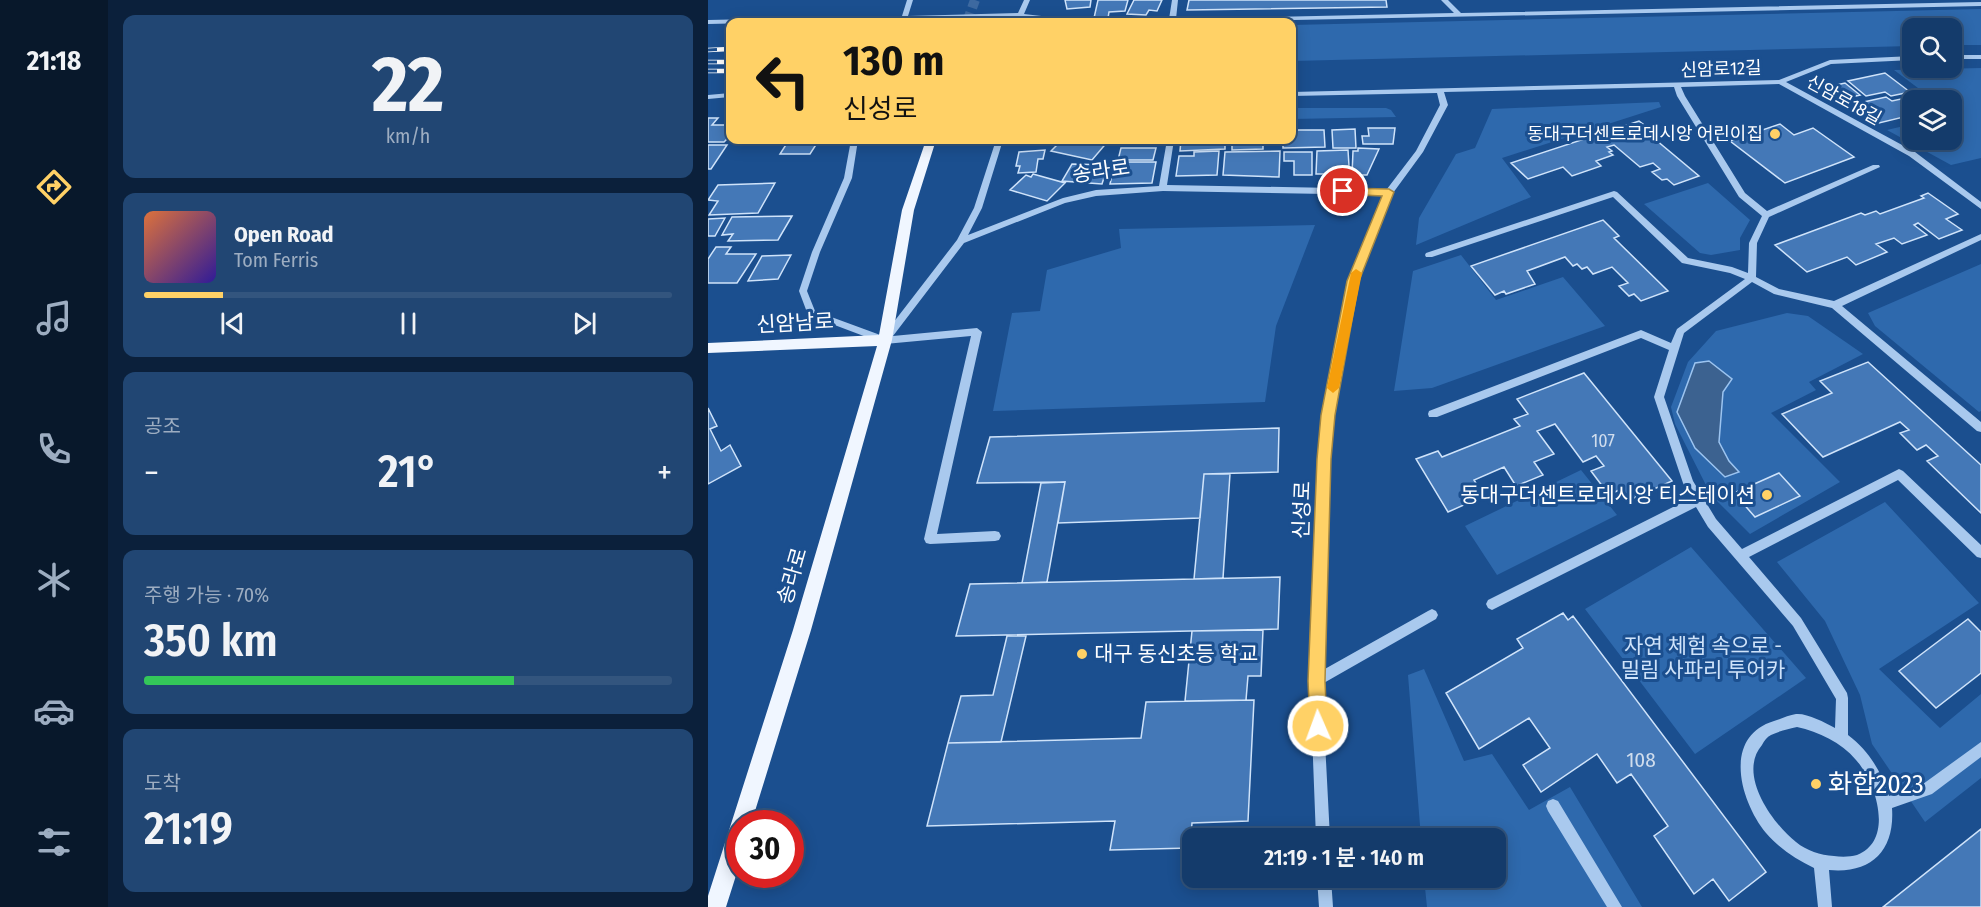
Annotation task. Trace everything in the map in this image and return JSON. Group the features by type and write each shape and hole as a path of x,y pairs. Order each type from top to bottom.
{"main road":[{"name":"송라로","path":"745,810 802,630 885,339 908,210 930,144"},
{"name":"신암남로","path":"708,348 885,339"},
{"path":"715,907 726,873"}],"street":[{"path":"910,0 904,18 1020,15 1044,18"},
{"path":"1020,15 1027,0"},
{"path":"1173,18 1176,0"},
{"path":"1444,0 1458,14"},
{"path":"1295,18 1981,4"},
{"path":"708,22 726,22"},
{"path":"1962,57 1981,57"},
{"name":"신암로12길","path":"1296,94 1780,82 1830,62 1902,58"},
{"name":"신암로18길","path":"1780,82 1912,154 1981,206"},
{"path":"1677,85 1681,96 1742,195 1766,215"},
{"name":"신성로","path":"1323,828 1317,681 1324,459 1328,415 1353,281 1389,192 1419,152 1444,105 1440,92"},
{"path":"708,97 726,95"},
{"path":"853,144 848,178 802,291 811,313 885,339 977,332 930,538 995,537"},
{"path":"961,241 978,208 998,144"},
{"path":"1169,144 1163,188 1389,192"},
{"path":"1752,278 1753,243 1766,215 1876,167"},
{"name":"송라로","path":"885,339 961,241 1063,201 1096,193 1163,188"},
{"path":"1429,255 1614,194 1685,261 1732,270 1777,292 1835,305 1981,428"},
{"path":"1835,305 1981,237"},
{"path":"1752,278 1680,331 1659,397 1688,483 1712,523 1797,622 1842,698 1841,737"},
{"path":"1433,414 1641,334 1675,349"},
{"path":"1740,556 1899,474 1981,554"},
{"path":"1492,604 1699,500"},
{"path":"1317,681 1432,615"},
{"path":"1797,720 1818,725 1841,737 1861,756 1876,778 1885,804 1886,828 1877,849 1860,861 1838,865 1813,860 1790,847 1771,829 1754,800 1748,784 1746,763 1751,744 1762,730 1777,722 1797,720"},
{"path":"1885,804 1927,789 1981,748"},
{"path":"1553,806 1615,907"},
{"path":"1821,862 1825,907"},
{"path":"1325,888 1326,907"}],"green space":[{"path":"1981,9 1981,45 1962,45 1962,18 1902,18 1902,46 1296,61 1296,25"},
{"path":"1962,68 1981,68 1981,158 1951,165 1924,150 1962,150 1962,90 1921,90 1905,78 1962,78"},
{"path":"1894,70 1902,70 1902,76"},
{"path":"1659,102 1661,107 1502,158 1531,197 1416,245 1419,218 1456,154 1475,148 1492,109"},
{"path":"1296,108 1386,108 1391,110 1396,117 1296,119"},
{"path":"1902,126 1902,138 1887,130"},
{"path":"1708,183 1750,220 1740,238 1740,250 1711,255 1700,253 1644,204"},
{"path":"1315,225 1276,326 1265,402 993,411 1012,313 1040,311 1047,270 1121,248 1119,229"},
{"path":"1461,255 1496,300 1563,277 1605,326 1432,388 1394,391 1413,271"},
{"path":"1981,264 1981,411 1979,412 1875,326 1868,313"},
{"path":"1787,313 1808,316 1863,354 1809,382 1816,390 1771,413 1840,482 1750,534 1711,495 1675,424 1671,407 1688,362 1716,331"},
{"path":"1581,470 1617,515 1497,575 1465,526"},
{"path":"1885,502 1979,603 1879,669 1940,728 1981,694 1981,778 1925,822 1872,744 1860,695 1825,621 1777,562"},
{"name":"자연 체험 속으로 - 밀림 사파리 투어카","path":"1691,547 1806,678 1695,754 1585,609"},
{"path":"1424,669 1464,761 1492,754 1529,810 1570,787 1642,907 1427,907 1425,888 1506,888 1506,828 1420,828 1408,675"}],"shaded area":[{"path":"1709,361 1732,379 1723,392 1719,442 1729,461 1739,472 1725,477 1695,448 1677,412 1695,363"}],"building":[{"path":"1065,0 1091,0 1090,7 1067,9"},
{"path":"1098,0 1128,0 1125,11 1109,12 1108,18 1094,18"},
{"path":"1134,0 1162,0 1157,11 1149,10 1146,15 1127,14"},
{"path":"1189,0 1386,0 1387,7 1187,10"},
{"path":"1885,73 1907,90 1902,90 1902,94 1891,96 1885,92 1866,96 1848,81"},
{"path":"1845,83 1860,95 1833,101 1818,89"},
{"path":"1886,97 1892,101 1902,99 1902,117 1879,123 1855,104"},
{"path":"708,118 718,118 712,125 726,125 726,140 708,142"},
{"path":"1639,121 1655,133 1650,135 1699,176 1674,185 1667,179 1662,180 1652,172 1660,169 1653,163 1640,167 1614,145 1607,147 1613,155 1596,161 1601,166 1572,176 1563,167 1528,179 1511,163"},
{"path":"1780,124 1794,135 1813,128 1854,157 1785,183 1730,141"},
{"path":"1368,128 1395,128 1393,144 1363,144 1362,136 1369,136"},
{"path":"1355,129 1356,148 1333,148 1332,130"},
{"path":"1296,130 1324,130 1325,147 1283,148 1283,144 1296,144"},
{"path":"786,144 816,144 810,154 780,154"},
{"path":"1058,144 1106,144 1092,160 1051,151"},
{"path":"1181,144 1225,144 1225,149 1180,151"},
{"path":"1232,144 1263,144 1263,149 1232,150"},
{"path":"708,145 727,145 711,169 708,169"},
{"path":"1121,148 1156,148 1153,160 1118,160"},
{"path":"1358,148 1379,149 1367,175 1352,175 1353,151 1358,151"},
{"path":"1045,150 1043,159 1038,159 1036,172 1018,173 1020,166 1016,166 1019,152"},
{"path":"1348,150 1349,166 1343,166 1343,174 1316,174 1317,151"},
{"path":"1219,151 1217,175 1176,176 1179,156 1194,156 1194,152"},
{"path":"1280,151 1279,177 1223,175 1225,152"},
{"path":"1284,152 1312,152 1312,175 1294,175 1294,161 1284,161"},
{"path":"1115,162 1156,162 1152,183 1110,184"},
{"path":"1072,164 1108,165 1102,184 1062,181"},
{"path":"1033,174 1065,183 1047,201 1010,190 1026,175 1031,177"},
{"path":"775,183 758,213 709,215 718,201 708,200 718,185"},
{"path":"1928,193 1958,214 1946,219 1962,230 1939,239 1918,223 1914,225 1927,235 1902,244 1894,238 1876,244 1887,252 1856,265 1847,257 1807,272 1775,245 1861,213 1865,215 1876,211 1880,214 1924,198 1921,196"},
{"path":"792,216 778,240 728,241 733,234 722,235 732,217"},
{"path":"725,218 715,236 708,236 708,219"},
{"path":"1603,220 1619,236 1614,238 1668,291 1641,301 1634,294 1629,296 1619,286 1628,283 1612,267 1593,274 1587,267 1582,269 1577,264 1573,266 1565,257 1527,271 1535,284 1506,294 1504,291 1495,295 1471,266"},
{"path":"716,247 731,247 726,254 756,254 737,283 708,283 708,259"},
{"path":"791,255 778,279 748,281 762,256"},
{"path":"1868,362 1981,465 1981,513 1927,461 1938,456 1926,445 1917,450 1900,433 1909,430 1900,422 1823,457 1782,414 1832,393 1820,381"},
{"path":"1584,373 1672,481 1627,501 1619,490 1609,495 1591,471 1604,466 1596,456 1583,462 1555,424 1537,431 1554,454 1534,462 1543,475 1516,486 1504,467 1474,480 1484,496 1448,512 1416,459 1438,451 1442,457 1520,426 1514,419 1528,414 1517,399"},
{"path":"708,408 717,426 710,429 721,451 730,445 741,466 708,484"},
{"path":"1279,428 1278,472 1204,474 1200,518 1058,523 1065,482 977,483 990,437"},
{"name":"동대구더센트로데시앙 티스테이션","path":"1779,473 1800,496 1755,517 1734,493"},
{"path":"1204,474 1230,474 1223,578 1194,579"},
{"path":"1065,482 1047,582 1022,583 1041,483"},
{"path":"1280,577 1278,629 956,636 970,584"},
{"path":"1563,613 1568,620 1573,616 1766,872 1729,901 1713,879 1694,894 1654,836 1668,826 1631,774 1617,783 1597,754 1541,792 1523,765 1550,748 1529,718 1479,749 1446,693 1523,648 1517,639"},
{"path":"1968,619 1981,632 1981,673 1936,708 1899,671"},
{"path":"1263,630 1261,676 1248,676 1246,700 1185,701 1192,631"},
{"path":"1007,636 1026,636 1001,742 948,743 961,696 993,695"},
{"path":"1254,700 1248,821 1192,823 1192,828 1182,828 1182,848 1110,850 1115,821 927,826 948,743 1141,738 1146,702"},
{"path":"1981,829 1981,907 1883,907"}],"tunnel":[{"path":"968,18 975,0"}],"railway":[{"path":"708,50 726,49"},
{"path":"708,62 726,62"},
{"path":"708,71 726,71"}],"slow traffic":[{"path":"1333,388 1356,273"}],"place":[{"name":"동대구더센트로데시앙 어린이집","path":"1775,134"},
{"name":"동대구더센트로데시앙 티스테이션","path":"1767,495"},
{"name":"대구 동신초등 학교","path":"1082,654"},
{"name":"화합2023","path":"1816,784"}],"route":[{"path":"1318,726 1317,681 1324,459 1328,415 1353,281 1389,192 1343,191"}]}
